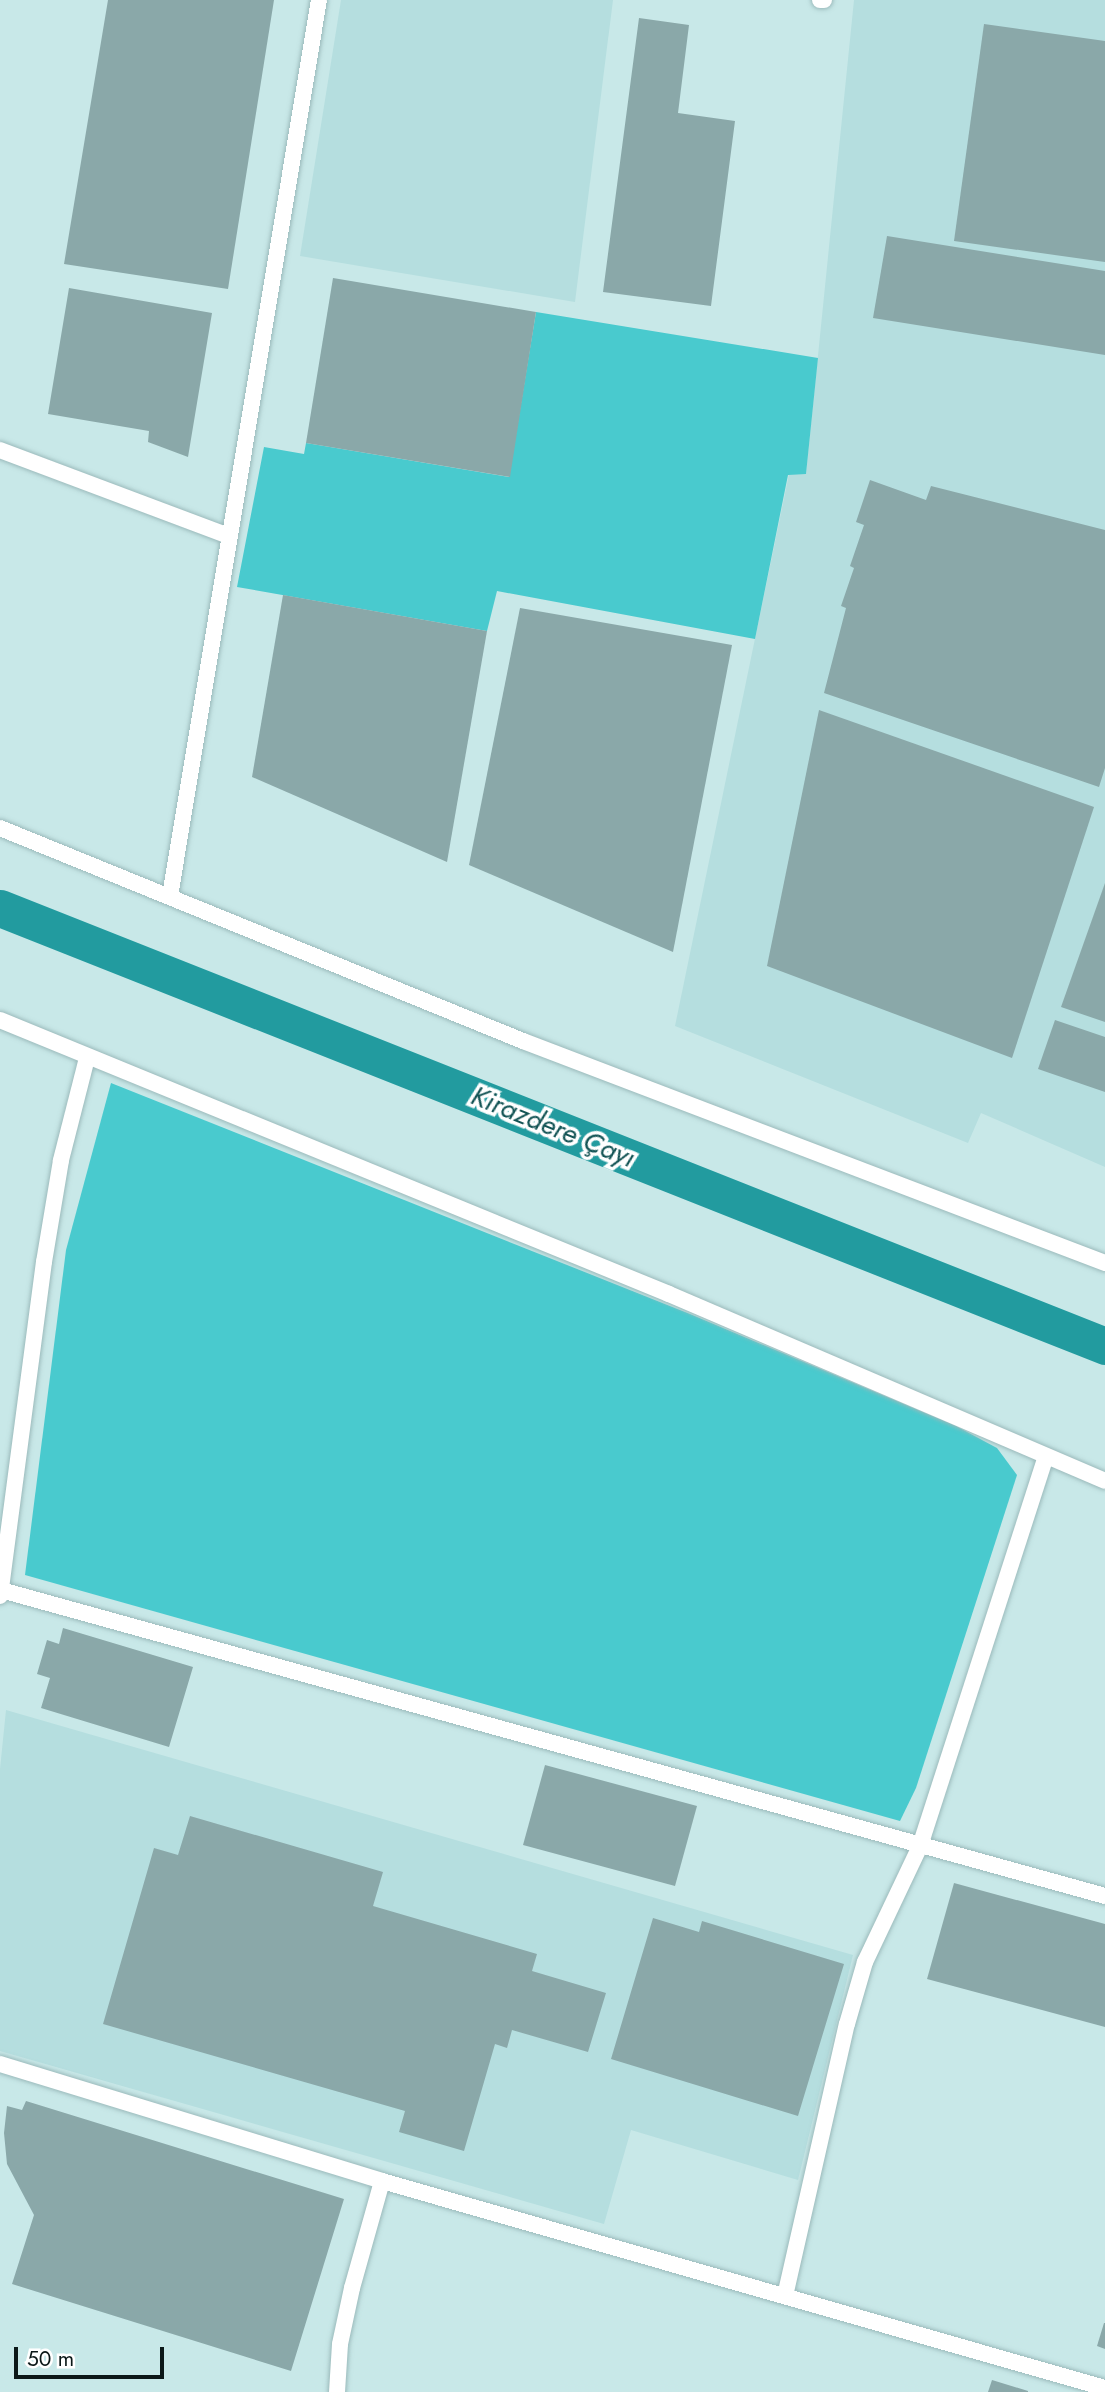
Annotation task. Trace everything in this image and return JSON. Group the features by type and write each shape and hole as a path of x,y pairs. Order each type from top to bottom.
{"street":[{"path":"170,896 319,0"},
{"path":"0,450 229,536"},
{"path":"0,828 523,1041 1105,1263"},
{"path":"0,1020 87,1058 669,1294 1105,1481"},
{"path":"0,1596 59,1173 87,1058"},
{"path":"785,2296 847,2024 884,1915 920,1846 1046,1457"},
{"path":"1,1590 1105,1896"},
{"path":"0,2064 382,2181 1105,2389"},
{"path":"337,2392 340,2344 352,2288 382,2181"}],"shaded area":[{"path":"341,0 613,0 575,302 300,256"},
{"path":"854,0 1105,0 1105,1167 981,1113 968,1143 675,1026 789,474 806,474"},
{"path":"536,312 818,358 806,474 788,475 755,639 497,591 487,631 237,587 264,447 304,454 306,443 509,477"},
{"path":"111,1083 690,1314 956,1426 997,1448 1017,1475 916,1788 900,1821 25,1575 66,1250"},
{"path":"6,1710 853,1955 798,2180 631,2130 604,2224 0,2051 0,1769"}],"building":[{"path":"108,0 274,0 228,289 64,264"},
{"path":"639,18 689,25 678,113 735,121 711,306 603,292"},
{"path":"984,24 1105,41 1105,262 954,241"},
{"path":"887,236 1105,271 1105,355 873,318"},
{"path":"333,278 536,312 510,477 306,443"},
{"path":"69,288 212,313 188,457 148,442 149,431 48,414"},
{"path":"870,480 926,500 931,486 1105,530 1105,768 1099,787 824,693 846,608 841,606 854,568 850,566 864,525 856,522"},
{"path":"283,595 487,631 447,862 252,777"},
{"path":"520,608 732,645 673,952 469,865"},
{"path":"819,710 1094,807 1012,1058 767,966"},
{"path":"1105,883 1105,1022 1061,1007"},
{"path":"1055,1020 1105,1037 1105,1092 1038,1069"},
{"path":"63,1628 193,1667 169,1747 41,1708 50,1678 37,1674 47,1640 59,1644"},
{"path":"545,1765 697,1806 675,1886 523,1845"},
{"path":"190,1816 383,1872 373,1906 537,1954 532,1971 606,1993 588,2052 512,2030 507,2048 495,2044 464,2151 399,2132 405,2111 103,2024 154,1848 178,1855"},
{"path":"954,1883 1105,1924 1105,2027 927,1979"},
{"path":"653,1918 699,1932 702,1921 844,1964 798,2116 611,2059"},
{"path":"26,2101 344,2199 291,2371 12,2284 34,2215 7,2164 4,2133 7,2106 22,2110"},
{"path":"1105,2323 1105,2349 1097,2346"},
{"path":"992,2380 1028,2391 1028,2392 988,2392"}],"waterway":[{"name":"Kirazdere Çayı","path":"0,908 1105,1346"}]}
